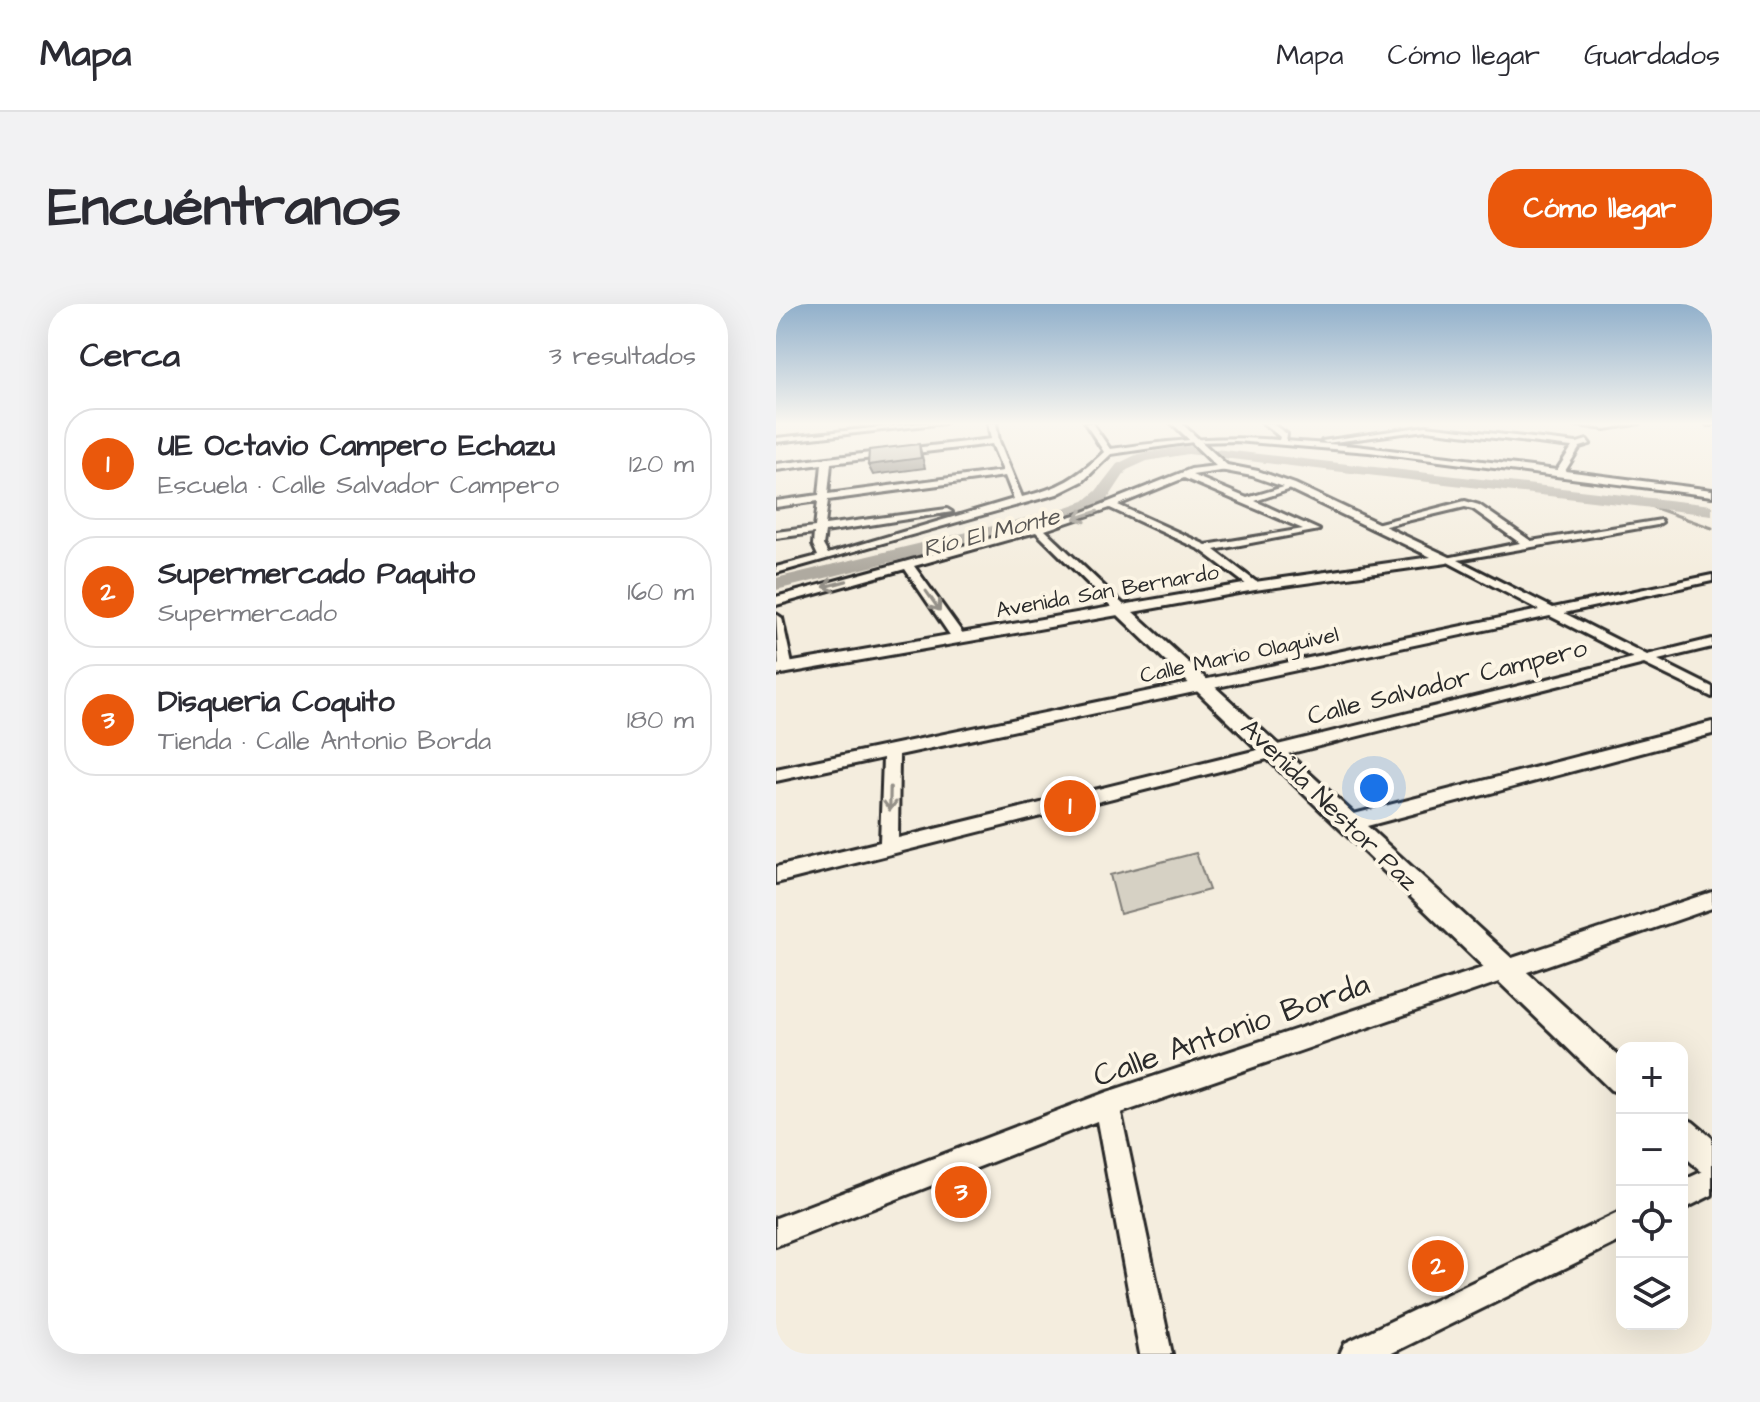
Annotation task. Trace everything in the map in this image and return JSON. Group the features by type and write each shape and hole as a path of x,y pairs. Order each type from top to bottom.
{"street":[{"path":"825,472 818,545 825,558"},
{"path":"937,472 939,481"},
{"path":"776,535 1005,504 1069,486 1085,472"},
{"path":"776,601 1113,506 1194,472"},
{"path":"1250,472 1291,486 1447,559 1712,693"},
{"path":"1551,472 1712,493"},
{"path":"776,504 1007,473 1019,501"},
{"path":"1184,475 1314,530 1205,548"},
{"path":"1247,501 1291,486"},
{"path":"776,570 1005,504"},
{"path":"1373,526 1465,504 1476,507 1531,546"},
{"path":"1113,506 1205,548 1255,586"},
{"path":"906,518 911,533"},
{"name":"Avenida San Bernardo","path":"781,670 1255,586 1531,546 1657,522"},
{"name":"Avenida Nestor Paz","path":"1038,529 1502,970 1616,1074"},
{"path":"907,564 959,638"},
{"name":"Calle Mario Olaguivel","path":"776,775 1712,578"},
{"path":"776,618 781,670"},
{"name":"Calle Salvador Campero","path":"776,875 1712,643"},
{"path":"1350,823 1712,728"},
{"path":"889,847 891,751"},
{"name":"Calle Antonio Borda","path":"776,1232 1107,1105 1712,900"},
{"path":"1107,1105 1156,1354"},
{"path":"1688,1138 1712,1160"},
{"path":"1688,1193 1712,1181"},
{"path":"1356,1354 1616,1228"}],"shaded area":[{"path":"1196,853 1209,890 1120,914 1110,875"}],"waterway":[{"name":"Río El Monte","path":"776,584 1061,515 1090,505 1102,495 1118,472"},
{"name":"Río El Monte","path":"1380,472 1712,510"},
{"name":"Río El Monte","path":"1628,498 1639,502"},
{"path":"1633,500 1712,528"}],"place":[{"name":"UE Octavio Campero Echazu","path":"1070,806"},
{"name":"Disqueria Coquito","path":"961,1192"},
{"name":"Supermercado Paquito","path":"1438,1266"}]}
